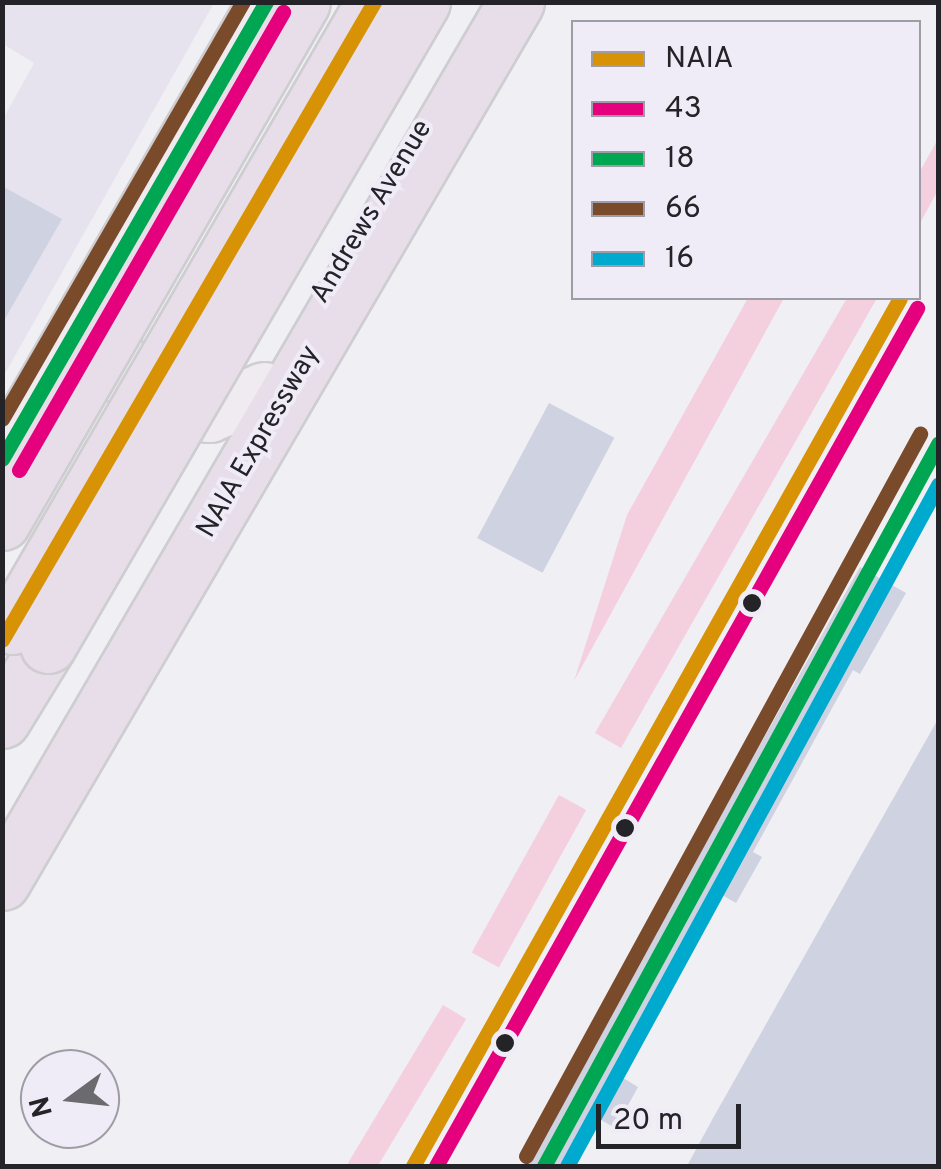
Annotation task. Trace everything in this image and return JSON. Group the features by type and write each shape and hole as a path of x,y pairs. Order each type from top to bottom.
{"highway":[{"path":"2,522 302,2"},
{"path":"2,641 374,2"},
{"path":"6,731 422,2"},
{"name":"NAIA Expressway","path":"2,882 516,2"}],"main road":[{"path":"2,460 266,2"},
{"name":"Andrews Avenue","path":"2,834 498,2"},
{"path":"96,294 124,377 153,406 209,414 264,390"}],"shaded area":[{"path":"3,3 214,3 3,377 3,119 34,63 3,44"},
{"path":"938,139 938,190 921,221 921,169"},
{"path":"747,300 783,300 574,681 627,515"},
{"path":"846,300 876,300 621,748 595,733"},
{"path":"559,795 586,810 499,967 472,952"},
{"path":"443,1005 466,1019 378,1166 348,1164"}],"building":[{"path":"2,186 62,219 2,324"},
{"path":"549,403 614,438 543,573 477,538"},
{"path":"860,567 906,593 860,674 853,670 753,852 762,857 736,903 722,895 620,1076 638,1087 626,1109 615,1128 596,1117 568,1166 523,1166"},
{"path":"938,719 938,1166 687,1166 712,1120"}],"transit line":[{"name":"66","path":"2,419 243,2"},
{"name":"18","path":"2,459 266,2"},
{"name":"NAIA","path":"2,640 374,2"},
{"name":"43","path":"19,470 283,12"},
{"name":"NAIA","path":"413,1166 899,300"},
{"name":"43","path":"436,1166 917,308"},
{"name":"66","path":"526,1156 920,434"},
{"name":"18","path":"544,1166 938,444"},
{"name":"16","path":"567,1166 938,485"}]}
